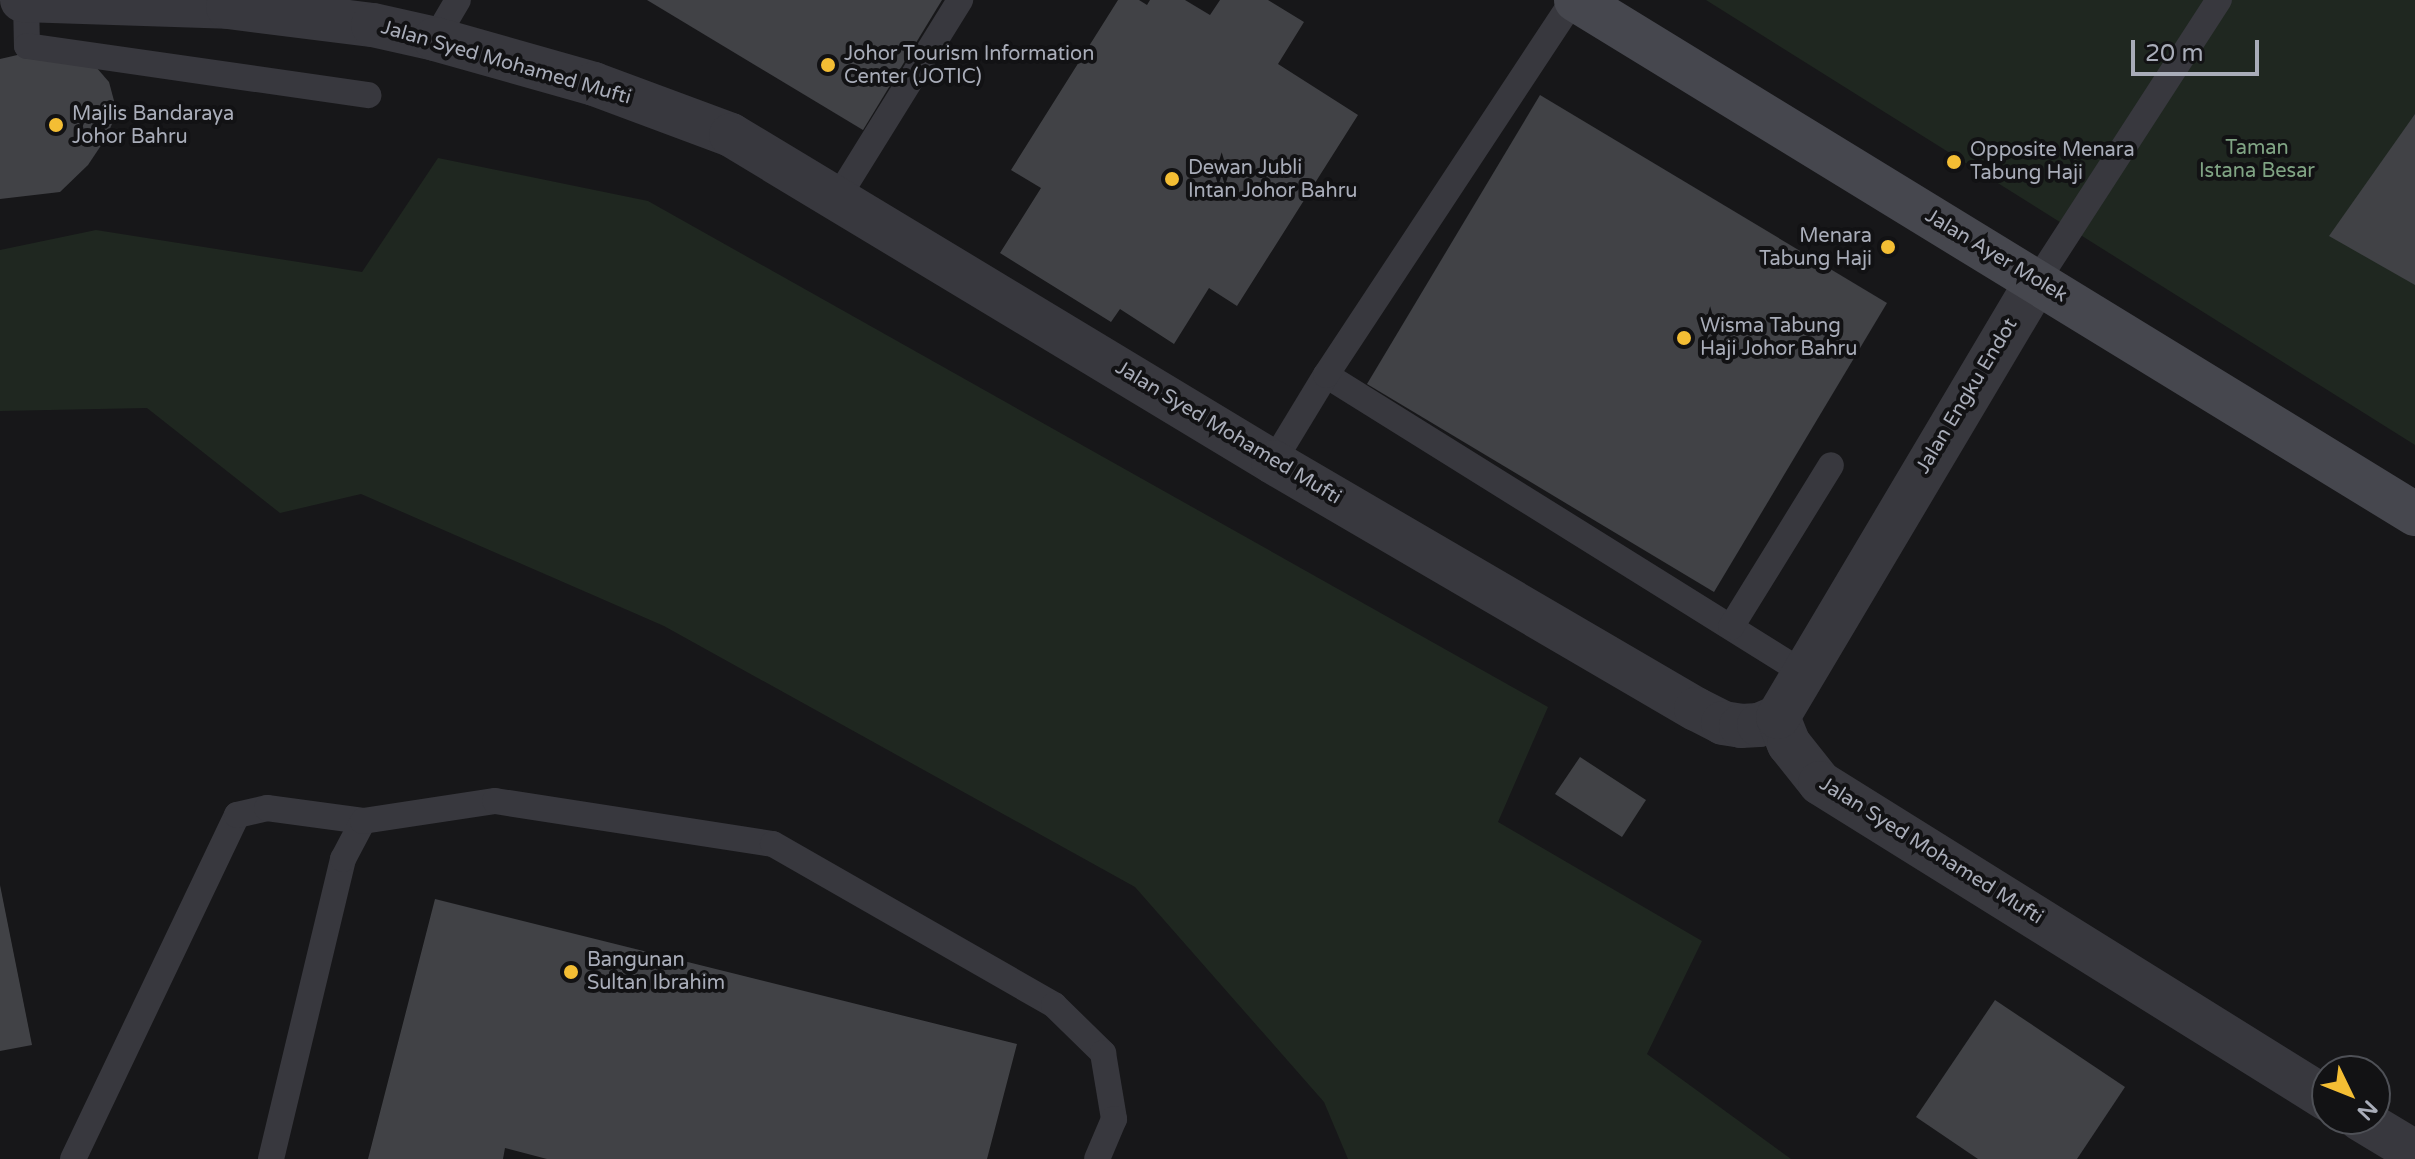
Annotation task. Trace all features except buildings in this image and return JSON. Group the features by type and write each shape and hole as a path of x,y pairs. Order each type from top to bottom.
{"main road":[{"name":"Jalan Ayer Molek","path":"1574,0 2415,514"}],"street":[{"name":"Jalan Syed Mohamed Mufti","path":"24,0 228,7 373,25 435,39 594,84 731,135 1273,462 1723,723 1759,725 1778,717 1796,755 1820,783 2311,1089"},
{"name":"Jalan Engku Endot","path":"1778,717 2037,281"},
{"path":"2387,1135 2415,1152"}],"lane":[{"path":"24,0 27,46 368,95"},
{"path":"435,39 458,0"},
{"path":"838,197 960,0"},
{"path":"1273,462 1326,375 1574,0"},
{"name":"Jalan Engku Endot","path":"2037,281 2219,0"},
{"path":"1326,375 1802,672"},
{"path":"1731,627 1831,465"},
{"path":"73,1159 237,815 267,808 363,821 495,801 773,844 1054,1005 1103,1053 1114,1119 1097,1159"},
{"path":"271,1159 343,859 363,821"}],"green space":[{"name":"Taman Istana Besar","path":"1706,0 2415,0 2415,445"},
{"path":"438,158 648,201 1548,707 1498,822 1702,941 1647,1054 1791,1159 1348,1159 1324,1102 1135,887 664,626 361,494 280,513 147,408 0,411 0,250 96,230 362,272"}],"place":[{"name":"Johor Tourism Information Center (JOTIC)","path":"828,65"},
{"name":"Majlis Bandaraya Johor Bahru","path":"56,125"},
{"name":"Opposite Menara Tabung Haji","path":"1954,162"},
{"name":"Dewan Jubli Intan Johor Bahru","path":"1172,179"},
{"name":"Menara Tabung Haji","path":"1888,247"},
{"name":"Wisma Tabung Haji Johor Bahru","path":"1684,338"},
{"name":"Bangunan Sultan Ibrahim","path":"571,972"}]}
